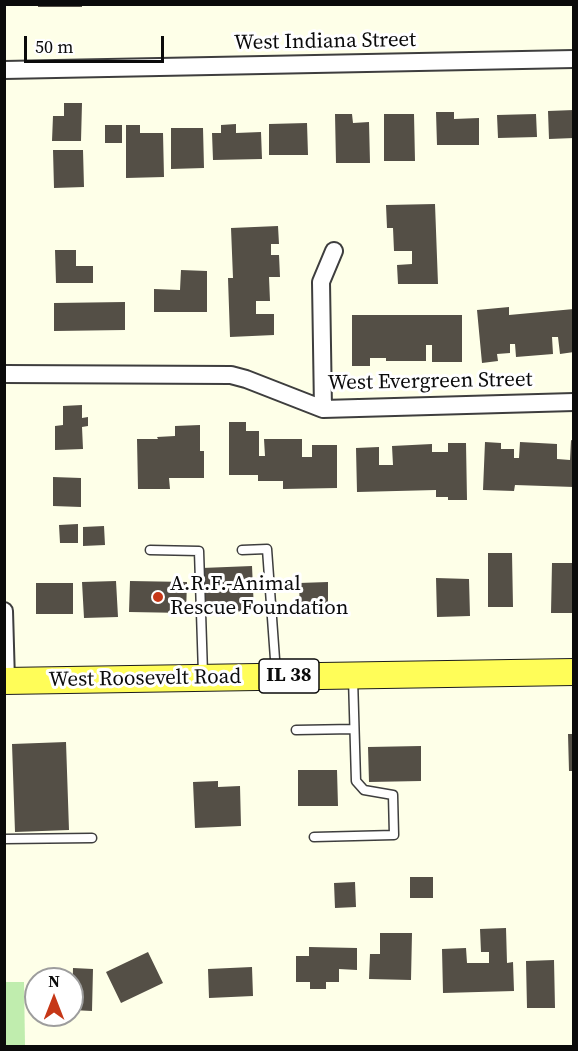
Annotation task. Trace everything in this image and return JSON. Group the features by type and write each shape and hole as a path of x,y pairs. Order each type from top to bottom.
{"main road":[{"name":"West Roosevelt Road","path":"5,681 573,672"}],"street":[{"name":"West Indiana Street","path":"4,70 573,59"},
{"path":"323,409 321,282 334,251"},
{"name":"West Evergreen Street","path":"4,375 231,375 246,378 323,409 573,402"},
{"path":"4,610 5,681"}],"lane":[{"path":"242,550 267,549 276,676"},
{"path":"150,550 199,551 203,678"},
{"path":"315,837 394,835 393,795 364,790 356,781 352,675"},
{"path":"296,730 354,729"},
{"path":"4,839 92,838"}],"green space":[{"path":"5,982 24,982 25,1046 5,1046"}],"building":[{"path":"38,4 82,4 82,7 38,7"},
{"path":"64,103 82,103 81,141 52,141 53,116 64,116"},
{"path":"574,110 574,138 549,139 548,111"},
{"path":"436,112 454,112 454,119 479,118 479,145 437,145"},
{"path":"335,114 352,114 353,123 369,122 370,163 336,163"},
{"path":"384,114 414,114 415,161 384,161"},
{"path":"536,114 537,137 498,138 497,115"},
{"path":"307,123 308,155 269,155 269,124"},
{"path":"236,124 236,133 261,132 262,159 213,160 212,133 221,133 221,125"},
{"path":"105,125 122,125 122,143 105,143"},
{"path":"126,125 140,125 140,133 163,133 164,177 126,178"},
{"path":"171,128 203,128 204,168 171,169"},
{"path":"53,150 83,150 84,187 54,188"},
{"path":"435,204 438,284 398,284 397,265 412,264 412,251 394,251 393,228 387,228 386,205"},
{"path":"278,226 279,244 271,244 271,255 279,255 280,277 269,277 270,301 256,301 256,314 274,314 274,335 230,337 228,278 233,278 231,228"},
{"path":"55,250 76,250 76,266 93,266 93,283 56,283"},
{"path":"181,270 207,271 207,312 154,312 154,289 180,290"},
{"path":"125,302 125,330 54,331 54,303"},
{"path":"509,307 509,315 574,309 574,352 560,354 558,337 552,337 553,354 516,357 515,344 510,344 510,353 497,354 498,361 482,363 477,310"},
{"path":"352,315 462,315 462,362 432,362 432,345 426,345 426,361 386,361 386,358 370,358 370,366 352,366"},
{"path":"82,405 82,418 88,417 88,426 82,427 83,449 55,450 55,426 63,425 63,406"},
{"path":"229,422 246,422 246,431 259,431 259,456 265,456 264,439 302,439 302,457 312,457 312,445 337,445 337,488 283,489 283,481 258,481 258,475 229,475"},
{"path":"200,425 200,451 204,451 204,478 169,478 170,489 138,489 137,439 175,436 175,426"},
{"path":"571,440 574,441 574,487 515,485 514,491 483,490 485,442 501,443 501,449 514,449 514,458 519,458 520,442 557,444 557,459 570,460"},
{"path":"448,443 466,443 467,500 448,500 448,497 436,497 436,490 357,492 356,448 379,447 379,465 393,465 392,446 432,444 432,452 448,452"},
{"path":"53,477 81,478 81,507 53,506"},
{"path":"78,524 78,543 60,543 59,525"},
{"path":"104,526 105,545 83,546 83,527"},
{"path":"488,553 512,553 513,607 488,607"},
{"path":"552,563 574,563 574,613 551,613"},
{"path":"252,566 254,611 204,613 202,568"},
{"path":"436,578 469,579 470,616 437,617"},
{"path":"116,581 118,617 84,618 82,582"},
{"name":"A.R.F.-Animal Rescue Foundation","path":"130,581 187,582 186,613 129,612"},
{"path":"328,582 328,612 300,612 299,583"},
{"path":"36,583 73,583 73,614 36,614"},
{"path":"568,734 574,734 574,771 569,771"},
{"path":"66,742 69,830 15,832 12,744"},
{"path":"421,746 421,781 369,782 368,747"},
{"path":"298,770 337,770 338,806 298,806"},
{"path":"218,781 218,787 240,786 241,826 195,828 193,782"},
{"path":"410,877 433,877 433,898 410,898"},
{"path":"355,882 356,907 335,908 334,883"},
{"path":"506,928 507,963 513,962 514,991 443,993 442,949 466,948 467,963 489,963 489,952 481,952 480,929"},
{"path":"380,933 412,933 411,980 369,979 370,954 380,954"},
{"path":"309,947 357,948 357,970 339,969 339,982 326,982 326,989 310,989 310,982 296,982 296,956 309,956"},
{"path":"148,952 163,983 121,1003 106,972"},
{"path":"554,960 555,1008 527,1008 526,961"},
{"path":"252,967 253,996 209,998 208,969"},
{"path":"84,969 93,969 92,1011 84,1011"}],"place":[{"name":"A.R.F.-Animal Rescue Foundation","path":"158,597"}]}
